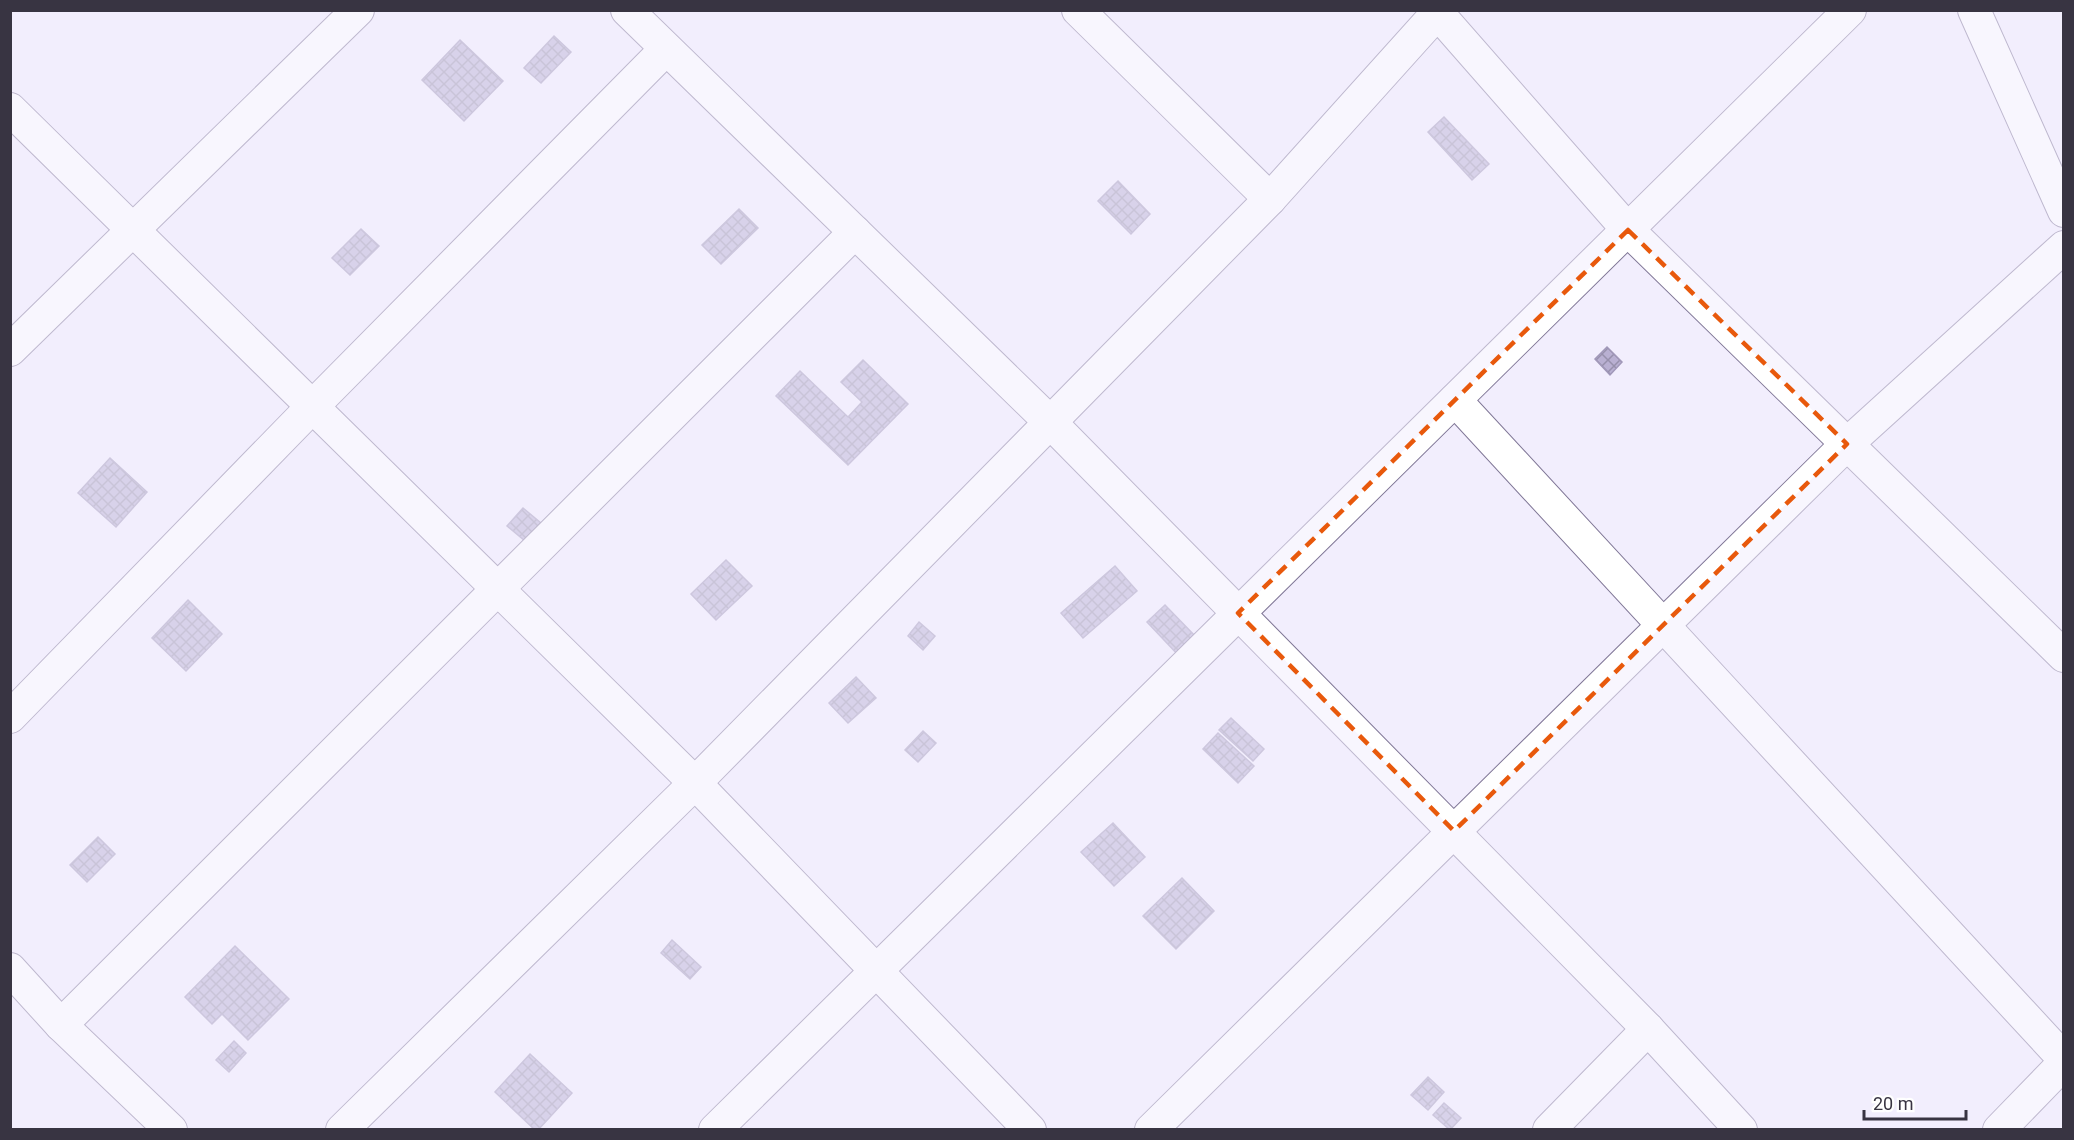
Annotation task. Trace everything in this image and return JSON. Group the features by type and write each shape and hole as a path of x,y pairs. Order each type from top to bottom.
{"street":[{"path":"10,350 358,10"},
{"path":"627,10 1050,422 1648,1029 1741,1130"},
{"path":"1078,10 1270,199"},
{"path":"715,1130 1850,10"},
{"path":"1974,10 2064,211"},
{"path":"342,1130 695,783 1270,199 1438,11 1628,230 2064,656"},
{"path":"10,717 666,48"},
{"path":"10,109 695,783 1030,1130"},
{"path":"61,1025 855,232"},
{"path":"1151,1130 1847,444 2064,247"},
{"path":"1455,400 2064,1061 1998,1130"},
{"path":"10,969 61,1025 171,1130"},
{"path":"1549,1130 1648,1029"}],"highlighted area":[{"path":"1628,230 1847,444 1454,831 1238,613"}],"building":[{"path":"554,36 571,52 541,83 524,68"},
{"path":"460,40 503,81 464,121 422,80"},
{"path":"1444,117 1489,164 1472,180 1428,132"},
{"path":"1118,181 1150,214 1131,234 1098,201"},
{"path":"739,209 758,228 721,264 702,245"},
{"path":"361,229 379,246 350,275 332,258"},
{"path":"1607,347 1622,362 1610,375 1595,359"},
{"path":"863,360 908,404 848,465 776,396 800,371 848,417 862,402 841,382"},
{"path":"110,458 147,492 116,527 78,493"},
{"path":"523,508 559,538 543,556 507,526"},
{"path":"726,560 752,586 716,620 691,594"},
{"path":"1115,566 1137,591 1083,638 1061,613"},
{"path":"188,600 222,634 186,671 152,638"},
{"path":"1165,605 1198,639 1180,657 1147,622"},
{"path":"919,622 935,636 923,650 908,636"},
{"path":"856,677 876,698 848,723 829,703"},
{"path":"1231,718 1264,749 1253,761 1219,730"},
{"path":"923,731 936,743 918,762 905,750"},
{"path":"1218,733 1254,766 1238,783 1203,749"},
{"path":"1113,823 1145,857 1114,886 1081,852"},
{"path":"98,837 115,854 87,882 70,865"},
{"path":"1182,878 1214,911 1176,949 1143,916"},
{"path":"672,940 701,967 690,979 661,953"},
{"path":"235,946 289,999 248,1040 222,1014 212,1024 185,997"},
{"path":"234,1041 246,1053 229,1072 216,1060"},
{"path":"530,1054 572,1093 538,1130 535,1130 495,1092"},
{"path":"1428,1077 1444,1092 1428,1110 1411,1095"},
{"path":"1444,1103 1461,1118 1450,1130 1433,1115"}]}
